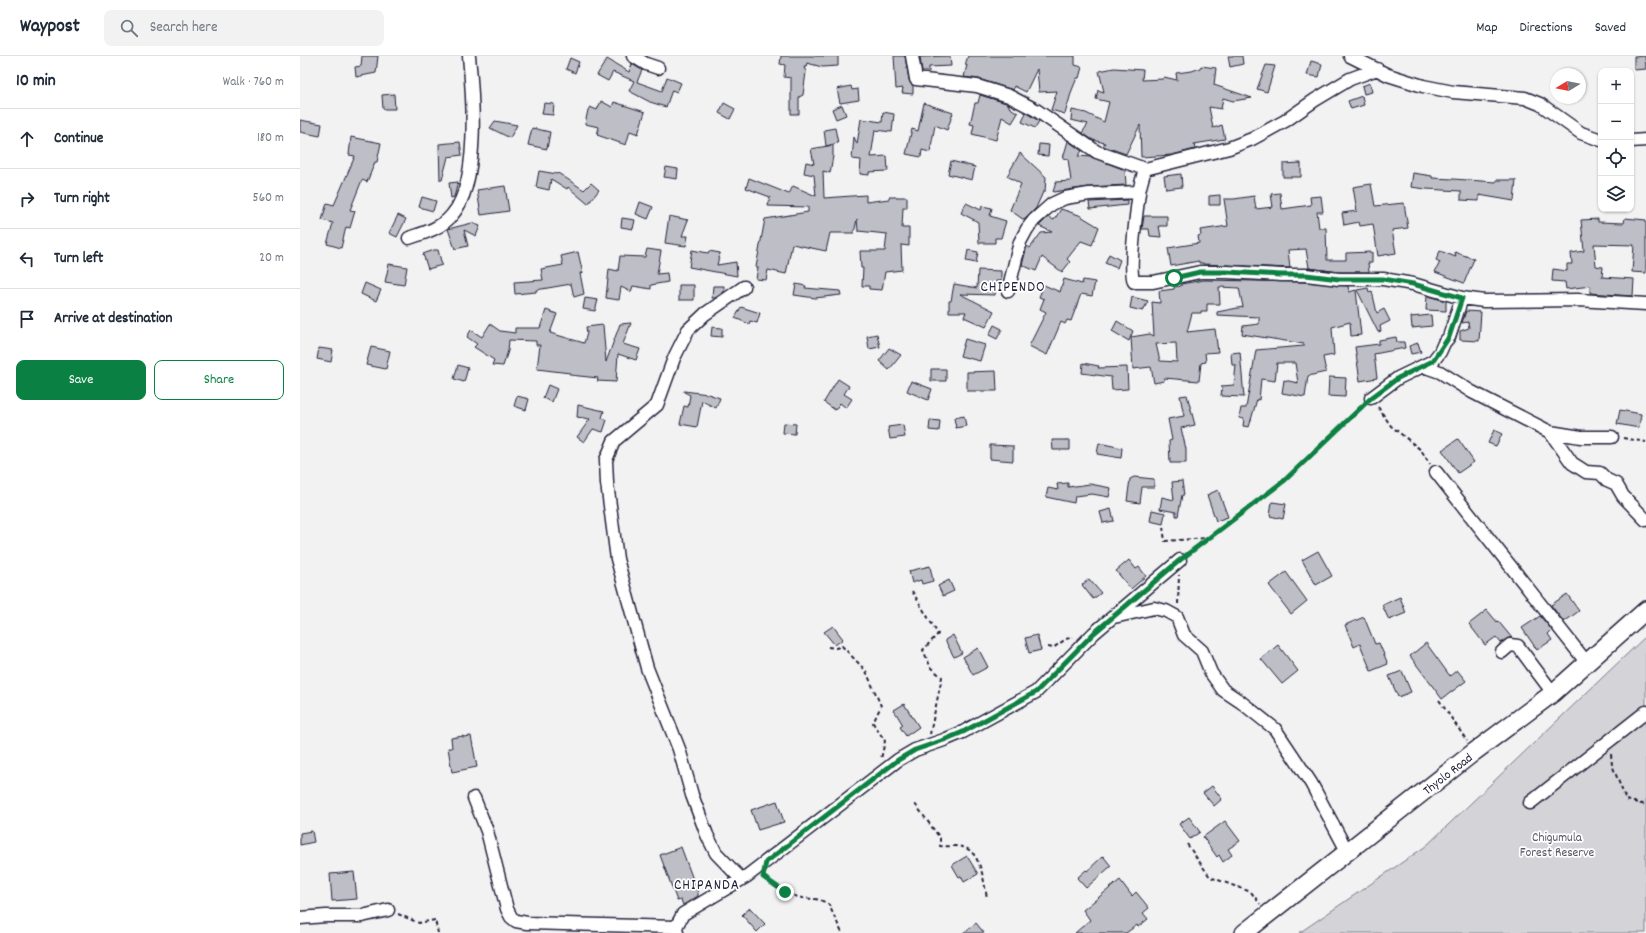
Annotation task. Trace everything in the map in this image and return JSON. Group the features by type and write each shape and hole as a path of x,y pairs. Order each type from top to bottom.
{"highway":[{"name":"Thyolo Road","path":"1244,933 1474,752 1553,693 1646,610"}],"street":[{"path":"409,238 428,232 444,222 452,216 463,199 470,171 472,144 472,92 469,56"},
{"path":"633,56 646,64 658,68"},
{"path":"912,56 916,79 977,86 1009,96 1036,110 1097,152 1145,169 1230,148 1285,121 1315,100 1350,79 1378,69"},
{"path":"1350,56 1402,80 1430,87 1453,92 1525,98 1540,104 1581,133 1598,139"},
{"path":"1634,141 1646,140"},
{"path":"1145,169 1139,192 1132,254 1132,274 1134,282 1153,282 1200,272 1306,275 1339,279 1383,279 1413,284 1462,298 1495,302 1578,300 1646,304"},
{"path":"1008,291 1020,242 1034,220 1052,204 1066,198 1089,194 1139,192"},
{"path":"741,879 716,853 707,835 692,795 679,749 647,668 617,559 607,483 606,460 614,440 657,405 674,358 688,330 705,314 726,301 744,287"},
{"path":"1371,398 1398,378 1433,361 1440,352 1444,343 1447,341 1462,298"},
{"path":"1424,366 1440,372 1472,392 1550,432 1581,437 1612,437"},
{"path":"1550,432 1572,463 1586,472 1600,473 1607,480 1616,484 1623,496 1646,520"},
{"path":"1436,472 1587,663"},
{"path":"474,798 487,831 507,909 511,917 516,921 542,924 677,930 683,914 766,862 898,760 915,750 963,732 1036,692 1094,633 1180,560"},
{"path":"1112,618 1154,608 1166,611 1177,617 1184,635 1202,651 1211,673 1223,690 1241,702 1275,729 1311,783 1347,851"},
{"path":"1502,652 1510,645 1518,646 1553,693"},
{"path":"1530,803 1646,712"},
{"path":"300,918 362,916 388,910"}],"path":[{"path":"1177,617 1180,560 1285,480 1371,398 1390,426 1420,450 1436,472"},
{"path":"1612,437 1646,442"},
{"path":"1163,527 1165,541 1208,538"},
{"path":"912,592 938,634 923,650 931,668 942,676 928,745"},
{"path":"828,647 836,648 842,646 866,671 881,706 873,723 885,741 881,759 898,760"},
{"path":"1439,700 1474,752"},
{"path":"1610,740 1612,765 1626,800 1646,805"},
{"path":"915,804 940,838 940,846 963,847 972,852 980,864 987,898"},
{"path":"1187,844 1210,877 1251,892 1268,915"},
{"path":"766,862 763,877 785,892 802,898 815,898 826,902 829,905 842,933"},
{"path":"388,910 419,922 435,920 438,933"}],"green space":[{"name":"Chigumula Forest Reserve","path":"1646,636 1646,933 1299,933 1426,846"}],"building":[{"path":"362,56 378,56 376,73 356,77 355,67 361,66"},
{"path":"781,56 838,56 838,66 822,67 807,63 806,67 804,67 806,72 803,95 799,97 799,114 791,114 791,78 784,77 785,65 780,64"},
{"path":"894,56 905,56 909,80 913,86 913,94 902,93 903,88 896,89"},
{"path":"950,56 951,66 929,67 929,72 922,72 920,57"},
{"path":"968,56 1075,56 1075,65 1082,67 1079,78 1077,78 1072,90 1065,114 1051,110 1057,91 1039,92 1037,69 1026,92 1014,86 1013,90 979,79 964,77 967,65 965,65"},
{"path":"1228,56 1242,56 1243,64 1230,67"},
{"path":"1645,56 1646,69 1634,70 1634,57"},
{"path":"570,58 579,62 575,73 566,69"},
{"path":"607,59 629,72 632,64 642,70 637,82 662,91 667,77 681,83 677,92 672,90 666,107 650,102 629,91 634,81 613,72 608,81 597,75"},
{"path":"1311,61 1322,64 1319,77 1307,75"},
{"path":"1266,65 1275,66 1267,92 1257,89"},
{"path":"1201,66 1216,68 1214,85 1252,98 1233,101 1223,98 1221,109 1209,107 1213,128 1222,125 1225,139 1194,144 1195,149 1172,155 1141,157 1140,125 1126,154 1103,146 1105,143 1093,140 1082,133 1088,124 1071,120 1072,110 1086,113 1104,122 1109,102 1096,99 1098,90 1104,92 1099,71 1114,68 1143,70 1142,80 1163,79 1164,77 1177,80 1176,73 1192,71 1200,68"},
{"path":"1370,83 1372,92 1364,94 1362,86"},
{"path":"851,86 852,90 858,89 859,100 840,103 837,89"},
{"path":"394,94 395,109 383,109 382,95"},
{"path":"980,95 1006,103 1018,113 1012,123 1002,117 996,140 972,134 974,125 970,124 975,103 978,103"},
{"path":"1362,96 1364,105 1351,109 1348,101"},
{"path":"601,101 612,107 614,102 645,112 638,134 630,131 626,145 597,135 599,127 585,124 590,107 597,110"},
{"path":"544,103 554,104 553,115 542,114"},
{"path":"724,103 735,109 730,119 719,113"},
{"path":"924,103 953,113 947,130 935,125 930,152 922,150 921,157 906,154 912,129 918,131"},
{"path":"842,105 846,115 836,119 832,109"},
{"path":"883,112 894,114 892,132 875,130 871,157 887,156 888,171 869,172 869,175 860,174 861,160 852,159 854,137 857,144 861,119 882,122"},
{"path":"1026,113 1039,121 1035,128 1022,122"},
{"path":"300,120 322,124 320,136 300,132"},
{"path":"495,121 517,125 510,138 490,128"},
{"path":"532,128 550,132 547,149 528,145"},
{"path":"835,128 838,143 826,146 824,130"},
{"path":"351,137 381,143 377,162 375,162 367,182 362,180 350,210 355,211 350,228 346,227 341,248 327,244 333,223 322,220 327,203 334,205 355,156 349,155"},
{"path":"1068,141 1082,151 1078,156 1091,157 1125,170 1126,185 1089,187 1053,192 1056,182 1071,181 1068,159 1063,158"},
{"path":"460,142 462,155 448,157 442,180 440,180 439,144"},
{"path":"1039,144 1049,145 1048,156 1038,155"},
{"path":"833,145 830,173 823,171 824,198 866,195 866,202 889,199 889,197 907,197 907,208 903,208 902,228 909,228 909,246 901,245 902,270 885,272 882,290 869,289 869,286 862,286 863,268 861,268 860,251 885,251 887,234 858,231 857,219 854,233 830,233 826,251 792,244 786,274 768,270 766,280 756,279 758,267 756,267 765,219 808,212 808,207 768,206 770,197 746,188 749,178 789,194 793,186 816,196 814,175 804,173 806,162 814,164 811,149"},
{"path":"1020,153 1046,177 1045,192 1043,192 1036,208 1024,220 1010,210 1021,184 1007,176"},
{"path":"951,161 975,167 972,180 948,174"},
{"path":"1301,163 1301,177 1283,177 1283,164"},
{"path":"666,167 678,169 677,179 664,177"},
{"path":"539,171 558,173 584,190 591,183 599,190 588,204 568,187 567,189 551,179 549,190 536,187"},
{"path":"1413,173 1432,176 1432,178 1496,182 1496,180 1516,180 1514,201 1479,195 1479,201 1461,200 1461,191 1411,187"},
{"path":"1181,174 1182,187 1166,189 1164,176"},
{"path":"458,182 454,197 451,198 449,183"},
{"path":"1371,184 1375,206 1404,203 1408,228 1392,230 1396,253 1378,256 1373,224 1360,226 1359,222 1344,225 1342,213 1357,211 1353,187"},
{"path":"505,186 509,211 481,215 477,190"},
{"path":"1280,193 1282,209 1311,205 1310,197 1321,196 1323,212 1317,212 1319,228 1326,228 1327,260 1346,260 1346,253 1372,252 1372,263 1368,263 1369,272 1339,272 1309,268 1306,249 1288,250 1290,268 1203,264 1199,263 1199,261 1171,266 1168,248 1199,243 1198,236 1201,235 1200,230 1228,226 1224,199 1254,196 1256,209 1273,207 1271,194"},
{"path":"1220,195 1220,205 1209,205 1209,196"},
{"path":"422,197 436,201 433,211 419,207"},
{"path":"1127,200 1127,205 1090,209 1089,202"},
{"path":"640,202 653,207 648,219 636,214"},
{"path":"966,203 981,210 982,206 992,208 990,216 1006,221 1001,238 995,238 995,243 979,243 978,222 961,213"},
{"path":"1061,209 1079,215 1099,227 1092,245 1081,241 1067,259 1070,262 1062,272 1042,257 1036,271 1022,265 1027,246 1030,248 1041,233 1052,232 1039,226 1048,217 1054,220"},
{"path":"398,215 406,219 397,237 389,233"},
{"path":"669,216 688,220 682,236 688,236 686,246 665,243"},
{"path":"1144,216 1167,216 1167,226 1159,226 1161,237 1150,236 1149,229 1142,229"},
{"path":"622,218 635,220 633,229 621,227"},
{"path":"1625,218 1646,220 1646,273 1632,272 1634,245 1594,244 1596,266 1603,267 1602,277 1634,279 1633,296 1590,293 1591,286 1566,289 1565,282 1552,281 1553,269 1567,271 1567,264 1572,264 1571,253 1584,251 1581,220 1598,219 1598,222 1624,223"},
{"path":"472,223 480,226 476,236 464,230 468,246 455,249 448,229"},
{"path":"647,249 661,251 657,274 667,273 668,282 651,285 651,289 633,286 631,292 621,287 619,300 606,298 609,269 618,271 620,256 645,257"},
{"path":"438,250 442,265 428,269 423,254"},
{"path":"692,250 708,253 709,251 720,253 717,265 736,262 737,276 689,267"},
{"path":"968,250 978,252 976,263 966,261"},
{"path":"1440,251 1456,257 1455,252 1474,259 1464,283 1435,272 1440,262 1436,260"},
{"path":"578,252 583,274 580,273 584,294 574,297 571,284 536,290 536,292 515,294 514,282 543,280 541,269 563,265 561,256"},
{"path":"1109,254 1120,260 1117,268 1105,263"},
{"path":"389,264 407,267 404,285 385,282"},
{"path":"978,270 1001,271 1001,281 996,281 995,295 960,294 994,311 986,327 964,317 966,312 949,312 949,301 951,301 954,284 977,288"},
{"path":"1064,279 1082,284 1083,280 1095,282 1092,296 1081,294 1071,321 1067,320 1065,324 1061,322 1047,355 1029,346 1046,312 1040,309 1044,299 1039,297 1044,285 1060,292"},
{"path":"1204,280 1306,282 1348,286 1349,292 1356,290 1361,335 1351,336 1350,322 1332,327 1334,355 1323,357 1326,372 1308,376 1305,397 1282,393 1284,380 1298,383 1295,363 1277,363 1275,381 1261,379 1259,400 1257,399 1249,427 1243,426 1244,419 1239,418 1241,408 1246,408 1256,350 1304,346 1304,344 1242,334 1243,326 1259,324 1259,317 1217,315 1217,312 1243,307 1239,288 1219,287 1220,304 1207,304 1207,311 1192,313 1187,332 1215,329 1218,352 1205,353 1206,362 1201,363 1199,381 1164,378 1164,381 1154,383 1151,367 1133,369 1131,337 1150,334 1154,336 1152,302 1160,303 1159,291 1174,289 1174,287 1181,286 1181,284","holes":["1176,343 1177,362 1160,361 1156,344"]},
{"path":"365,283 381,290 376,301 361,294"},
{"path":"796,284 806,286 805,288 840,291 841,295 815,298 794,295"},
{"path":"679,285 694,285 694,300 679,300"},
{"path":"713,286 724,286 724,292 715,298 712,298"},
{"path":"1368,288 1369,292 1372,291 1377,313 1384,309 1390,321 1380,326 1381,331 1378,332 1357,290"},
{"path":"1427,296 1446,301 1446,311 1426,310"},
{"path":"1132,297 1148,301 1143,311 1130,308"},
{"path":"585,298 598,300 595,311 583,309"},
{"path":"741,307 760,313 757,323 750,321 749,324 735,318"},
{"path":"546,310 557,314 550,333 584,343 587,333 586,327 603,325 606,362 620,324 631,323 623,344 640,349 636,360 618,354 616,382 597,381 598,378 537,369 540,345 536,345 536,341 509,340 508,351 503,366 492,365 494,360 474,347 477,344 467,337 471,330 482,337 490,324 500,331 515,333 515,328 540,328"},
{"path":"1466,311 1481,312 1479,341 1460,340 1460,331 1469,328 1468,322 1462,323"},
{"path":"1431,315 1432,326 1412,328 1411,317"},
{"path":"1117,321 1133,331 1129,341 1112,331"},
{"path":"994,325 1002,329 997,339 989,335"},
{"path":"712,327 722,328 722,337 711,336"},
{"path":"877,334 880,347 869,349 867,336"},
{"path":"1396,337 1397,342 1404,342 1405,348 1374,354 1377,378 1360,381 1355,347 1379,344 1379,340"},
{"path":"965,339 985,345 980,361 960,356"},
{"path":"1418,343 1421,352 1411,354 1409,346"},
{"path":"371,347 390,351 386,369 366,365"},
{"path":"319,348 333,350 331,362 317,359"},
{"path":"889,348 901,355 889,370 879,361"},
{"path":"1240,352 1244,397 1221,396 1222,386 1234,385 1236,365 1232,365 1231,353"},
{"path":"1083,363 1099,366 1098,368 1127,367 1128,389 1112,390 1111,377 1082,373"},
{"path":"458,365 468,368 464,382 454,379"},
{"path":"931,369 946,369 946,381 931,381"},
{"path":"996,371 997,391 967,391 967,372"},
{"path":"1329,377 1346,378 1345,397 1328,396"},
{"path":"838,379 849,386 844,394 852,399 846,408 840,403 835,410 824,402"},
{"path":"911,381 932,389 928,400 907,391"},
{"path":"548,385 557,389 552,402 543,398"},
{"path":"684,391 708,394 720,398 716,408 702,401 697,427 680,424 684,406 688,407 690,395"},
{"path":"1187,395 1195,425 1181,428 1186,449 1186,463 1170,463 1169,441 1172,440 1168,419 1184,416 1180,396"},
{"path":"517,396 529,399 526,410 514,406"},
{"path":"578,405 604,411 602,418 607,420 603,432 593,429 584,442 577,437 590,419 577,417"},
{"path":"1620,410 1641,414 1639,428 1617,424"},
{"path":"964,416 966,426 956,428 954,418"},
{"path":"930,420 940,421 939,431 929,430"},
{"path":"784,423 796,424 795,434 783,433"},
{"path":"903,425 905,437 890,439 888,427"},
{"path":"1494,430 1502,434 1496,446 1488,443"},
{"path":"1458,439 1474,462 1458,473 1442,450"},
{"path":"1052,440 1070,440 1070,450 1053,450"},
{"path":"1099,443 1122,448 1121,458 1097,454"},
{"path":"990,445 1013,446 1013,461 990,459"},
{"path":"1134,477 1154,479 1154,487 1142,487 1140,503 1127,501 1130,479"},
{"path":"1182,481 1184,495 1182,495 1178,516 1176,516 1176,512 1160,509 1162,497 1174,500 1172,482"},
{"path":"1068,483 1068,487 1090,484 1111,488 1109,497 1092,494 1075,496 1074,503 1046,497 1048,488 1058,490 1057,484"},
{"path":"1218,490 1228,517 1216,521 1207,495"},
{"path":"1272,502 1286,504 1283,519 1270,516"},
{"path":"1111,509 1114,521 1103,523 1100,512"},
{"path":"1152,510 1165,513 1163,524 1150,521"},
{"path":"1318,551 1332,576 1316,585 1302,560"},
{"path":"1129,560 1136,569 1139,567 1146,576 1131,589 1116,571"},
{"path":"930,566 933,581 922,584 921,580 912,583 909,571"},
{"path":"1286,572 1307,601 1291,614 1269,585"},
{"path":"1089,579 1101,593 1093,599 1082,585"},
{"path":"949,580 954,591 943,596 938,586"},
{"path":"1567,594 1579,611 1564,622 1551,605"},
{"path":"1400,597 1406,613 1389,620 1382,605"},
{"path":"1487,610 1512,638 1508,638 1501,643 1496,637 1485,645 1469,624"},
{"path":"1540,616 1552,630 1548,634 1552,640 1537,650 1522,628"},
{"path":"1364,617 1375,644 1379,643 1388,664 1371,671 1360,644 1354,647 1345,625"},
{"path":"833,626 843,639 835,645 824,632"},
{"path":"953,635 962,653 954,657 945,640"},
{"path":"1037,635 1041,650 1029,653 1025,638"},
{"path":"1426,643 1450,676 1457,670 1466,681 1442,699 1410,656"},
{"path":"1278,645 1298,671 1282,684 1261,659"},
{"path":"978,648 988,667 973,675 963,657"},
{"path":"1402,671 1411,692 1398,697 1389,676"},
{"path":"904,704 919,727 906,736 900,727 903,725 894,710"},
{"path":"471,736 477,767 452,772 448,748 452,748 451,738"},
{"path":"1212,786 1222,799 1214,806 1203,793"},
{"path":"777,801 784,822 758,830 751,810"},
{"path":"1189,817 1200,832 1190,839 1179,824"},
{"path":"1225,821 1240,841 1228,849 1232,855 1223,862 1219,855 1217,857 1203,837"},
{"path":"312,831 314,842 300,845 300,833"},
{"path":"681,847 698,893 698,896 683,905 681,900 677,901 660,855"},
{"path":"967,856 978,874 964,882 961,876 959,877 952,865"},
{"path":"1103,856 1111,866 1086,888 1077,878"},
{"path":"354,872 357,899 332,901 330,874"},
{"path":"1120,880 1132,896 1136,892 1149,908 1143,913 1148,919 1138,927 1137,925 1126,933 1075,933 1090,920 1083,910"},
{"path":"750,908 765,924 757,932 742,915"},
{"path":"976,923 984,933 963,933"}],"district":[{"name":"CHIPENDO","path":"1013,286"},
{"name":"CHIPANDA","path":"707,884"}],"route":[{"path":"785,892 763,877 766,862 898,760 915,750 963,732 1036,692 1094,633 1180,560 1285,480 1371,398 1398,378 1433,361 1449,337 1462,298 1413,284 1383,279 1339,279 1306,275 1227,272 1200,272 1174,278"}]}
